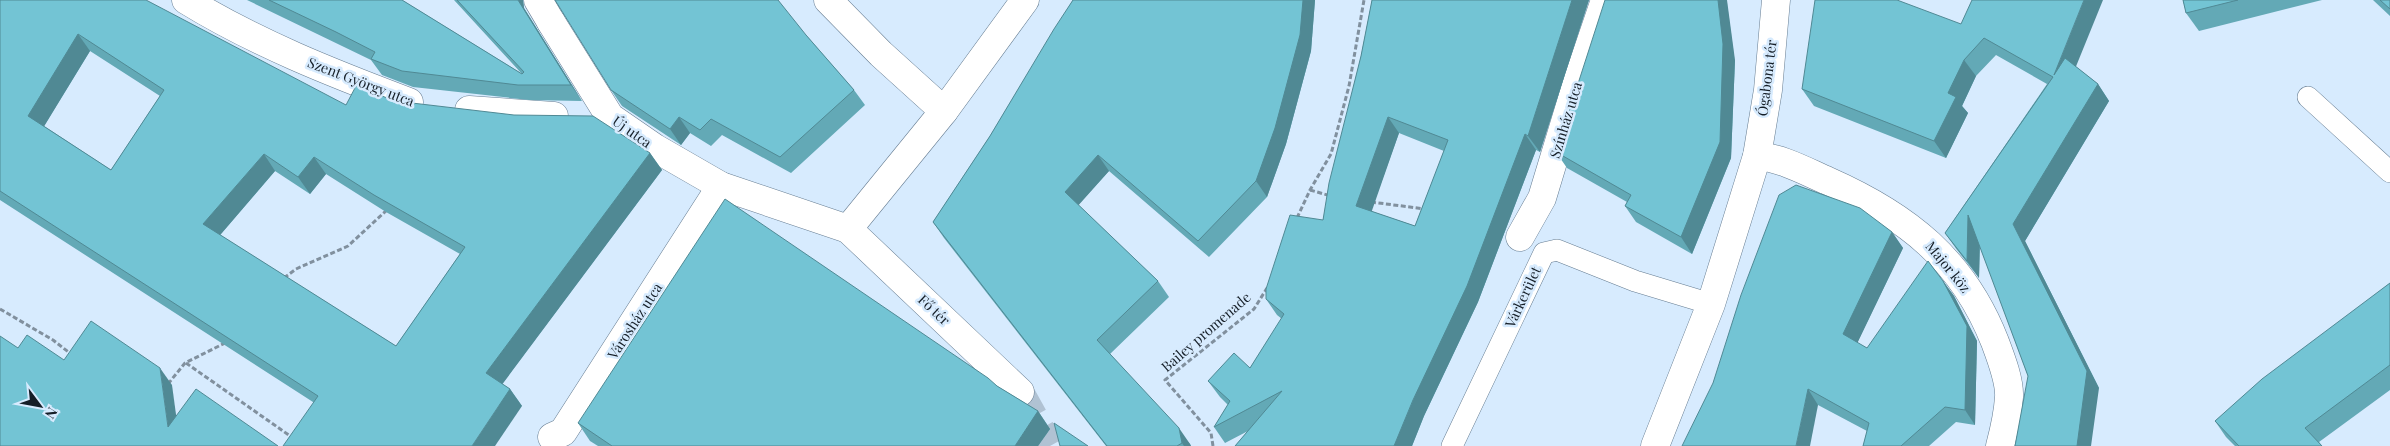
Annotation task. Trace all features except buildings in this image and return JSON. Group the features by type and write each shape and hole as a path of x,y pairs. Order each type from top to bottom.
{"street":[{"name":"Szent György utca","path":"186,0 216,18 325,71 428,105 528,116 610,117"},
{"path":"828,0 881,54 944,111"},
{"path":"848,229 944,111 1025,0"},
{"name":"Színház utca","path":"1520,237 1542,198 1578,79 1605,0"},
{"name":"Ógabona tér","path":"1757,156 1768,90 1776,0"},
{"name":"Új utca","path":"545,11 610,117 655,148 722,186"},
{"path":"1655,446 1711,304 1757,156"},
{"name":"Major köz","path":"1757,156 1778,160 1861,196 1925,238 1957,273 1986,319 2000,355 2009,396 2000,446"},
{"name":"Fő tér","path":"722,186 848,229 1020,392"},
{"name":"Városház utca","path":"558,442 722,186"}],"lane":[{"path":"2308,97 2390,172"},
{"name":"Várkerület","path":"1452,446 1544,253 1557,250 1635,281 1711,304"}],"path":[{"path":"1295,223 1310,190 1331,154 1349,86 1364,0"},
{"path":"1310,190 1333,197"},
{"path":"1366,202 1429,209"},
{"path":"280,282 296,269 348,246 391,204"},
{"name":"Bailey promenade","path":"1213,446 1211,433 1165,380 1254,309 1271,283"},
{"path":"0,309 53,340 75,357"},
{"path":"166,387 185,362 224,345 230,338"},
{"path":"185,362 296,440"}],"tunnel":[{"path":"1020,392 1050,446"}]}
